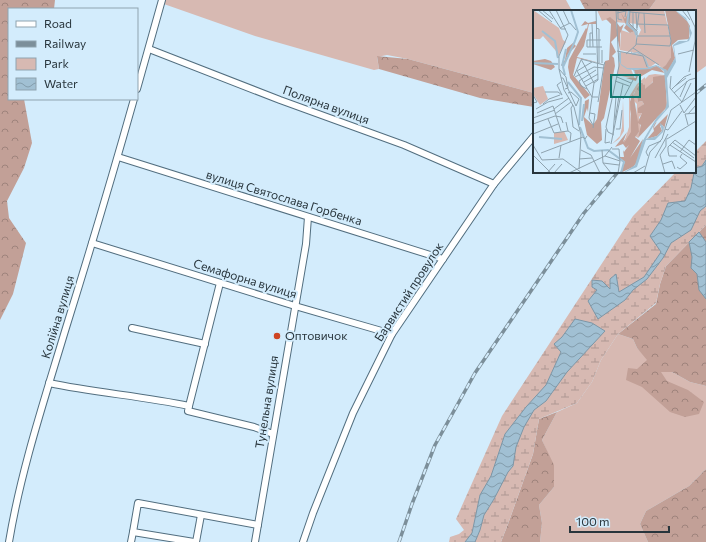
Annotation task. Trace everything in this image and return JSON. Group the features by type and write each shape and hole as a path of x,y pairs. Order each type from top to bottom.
{"street":[{"path":"138,86 162,0"},
{"name":"Полярна вулиця","path":"149,49 280,100 404,145 494,184"},
{"name":"Колійна вулиця","path":"9,542 12,522 38,420 118,157 134,100"},
{"name":"Барвистий провулок","path":"303,542 353,413 392,334 494,184 533,137"},
{"name":"вулиця Святослава Горбенка","path":"118,157 308,218 443,259"},
{"name":"Тунельна вулиця","path":"255,542 306,244 308,218"},
{"name":"Семафорна вулиця","path":"92,243 295,306 392,334"},
{"path":"220,283 188,412 254,427 273,434"},
{"path":"132,328 205,344"},
{"path":"49,383 104,393 159,399 189,406"},
{"path":"131,542 138,503 258,525"},
{"path":"133,532 195,542 201,515"}],"green space":[{"path":"0,0 55,0 54,8 8,8 8,100 24,100 32,143 24,168 7,201 9,218 26,243 13,294 0,320"},
{"path":"162,0 566,0 571,10 533,10 533,93 408,59 387,55 377,57 379,69 374,70 255,36 161,3"},
{"path":"580,0 656,0 649,10 585,10"},
{"path":"656,0 706,0 706,66 696,73 696,10 649,10"},
{"path":"377,56 408,59 533,93 533,107 480,98 379,69"},
{"path":"706,141 706,225 666,266 656,303 618,334 601,360 592,382 577,403 539,419 533,454 501,542 449,542 450,537 459,534 464,530 456,519 502,416 633,216 675,173 696,173 696,151"},
{"path":"706,225 706,386 690,382 672,372 661,372 667,381 688,390 704,402 699,414 685,417 670,412 642,387 626,380 628,368 637,369 647,360 637,348 633,339 618,334 656,304 660,284 666,266"},
{"path":"618,334 633,339 637,348 661,372 672,372 690,382 706,386 706,469 689,486 646,511 640,524 648,542 540,542 542,523 539,505 554,487 553,465 542,440 557,412 577,403 592,382 601,360"},
{"path":"557,412 542,440 554,465 554,487 539,505 542,523 540,542 501,542 533,454 539,419"},
{"path":"706,469 706,542 648,542 640,524 646,511 689,486"}],"water":[{"path":"706,160 706,206 700,211 691,230 671,243 663,258 647,279 633,290 625,300 598,319 588,301 597,290 592,287 592,280 602,281 610,289 610,279 616,274 619,292 644,277 661,252 650,236 661,220 668,203 685,201 691,188 694,173 696,173 696,168 702,166"},
{"path":"699,232 706,242 706,299 699,290 697,274 691,268 692,257 689,242"},
{"path":"575,319 592,323 605,331 567,372 546,401 534,410 524,427 516,447 513,466 508,472 484,515 475,542 465,542 472,533 480,495 491,476 505,434 526,407 546,385 561,352 554,344 562,337"}],"railway":[{"path":"696,93 706,85"},
{"path":"399,542 435,445 475,373 584,213 617,173"}],"place":[{"name":"Оптовичок","path":"277,336"}]}
